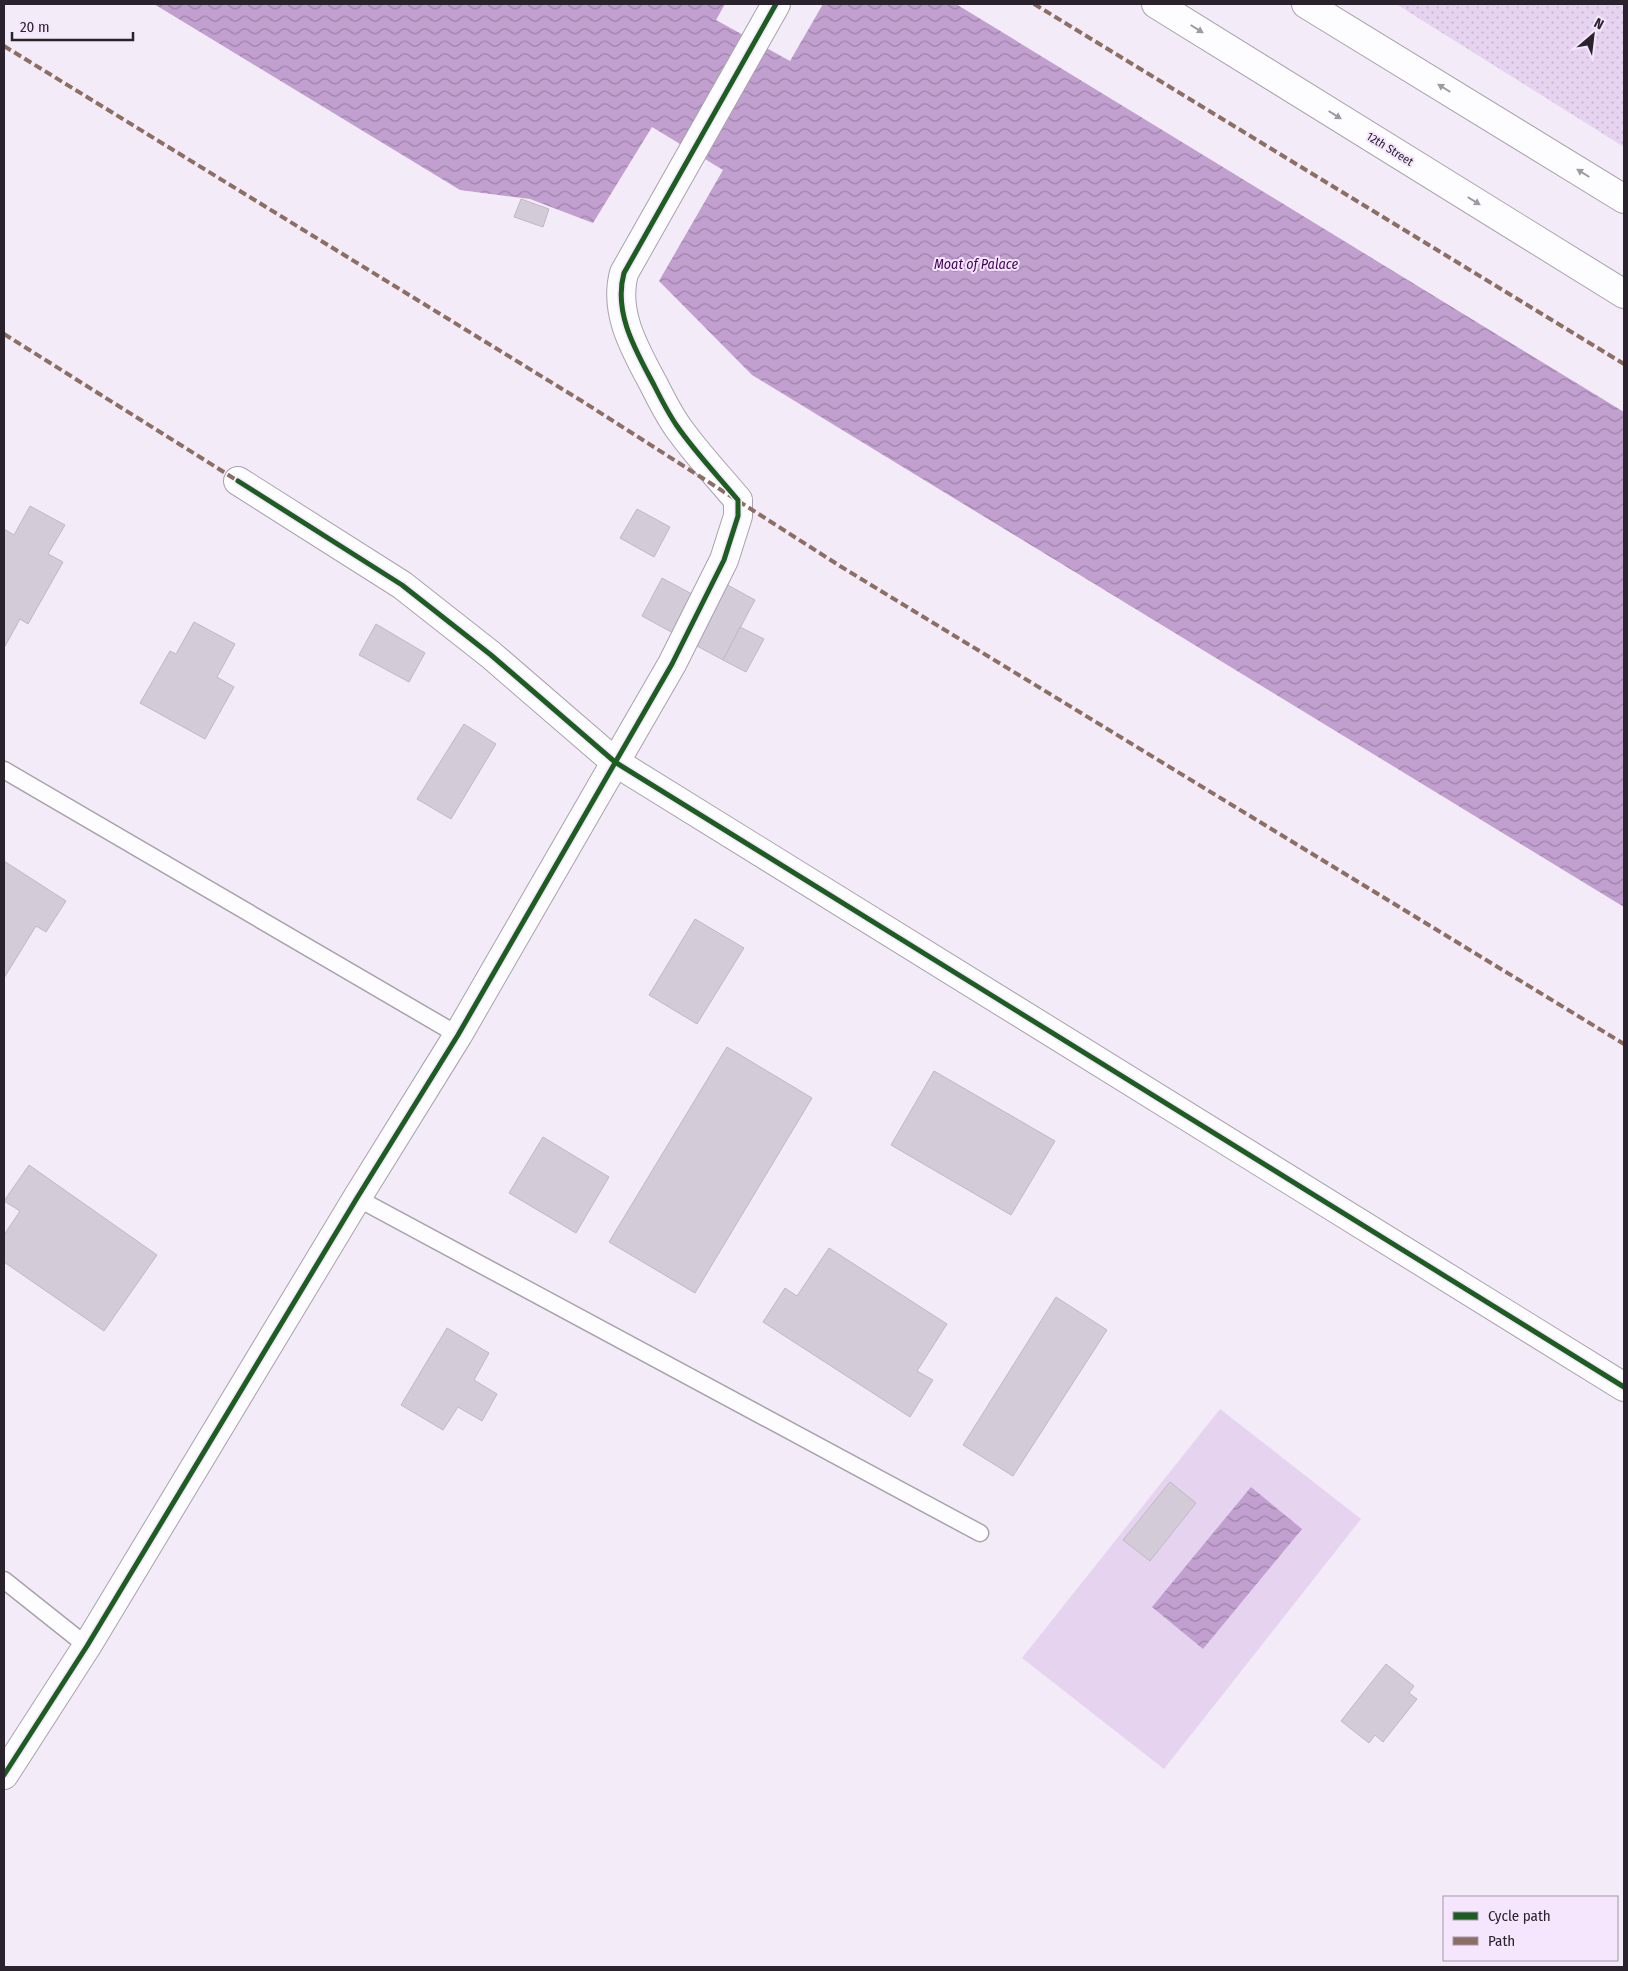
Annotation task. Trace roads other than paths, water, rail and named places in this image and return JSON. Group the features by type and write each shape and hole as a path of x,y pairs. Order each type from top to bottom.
{"street":[{"path":"4,1775 88,1646 357,1198 458,1035 672,664 724,560 738,516 738,500 677,426 636,352 625,321 620,286 624,273 776,4"},
{"name":"12th Street","path":"1156,4 1624,294"},
{"path":"1306,4 1624,199"},
{"path":"238,481 402,585 491,655 615,762 1624,1388"}],"lane":[{"path":"4,770 458,1035"},
{"path":"357,1198 980,1533"},
{"path":"4,1580 88,1646"}],"water":[{"name":"Moat of Palace","path":"154,4 725,4 716,20 790,61 823,4 956,4 1624,412 1624,907 752,375 659,281 723,170 652,127 593,223 530,199 460,190"},
{"path":"1251,1487 1302,1529 1203,1649 1152,1607"}]}
